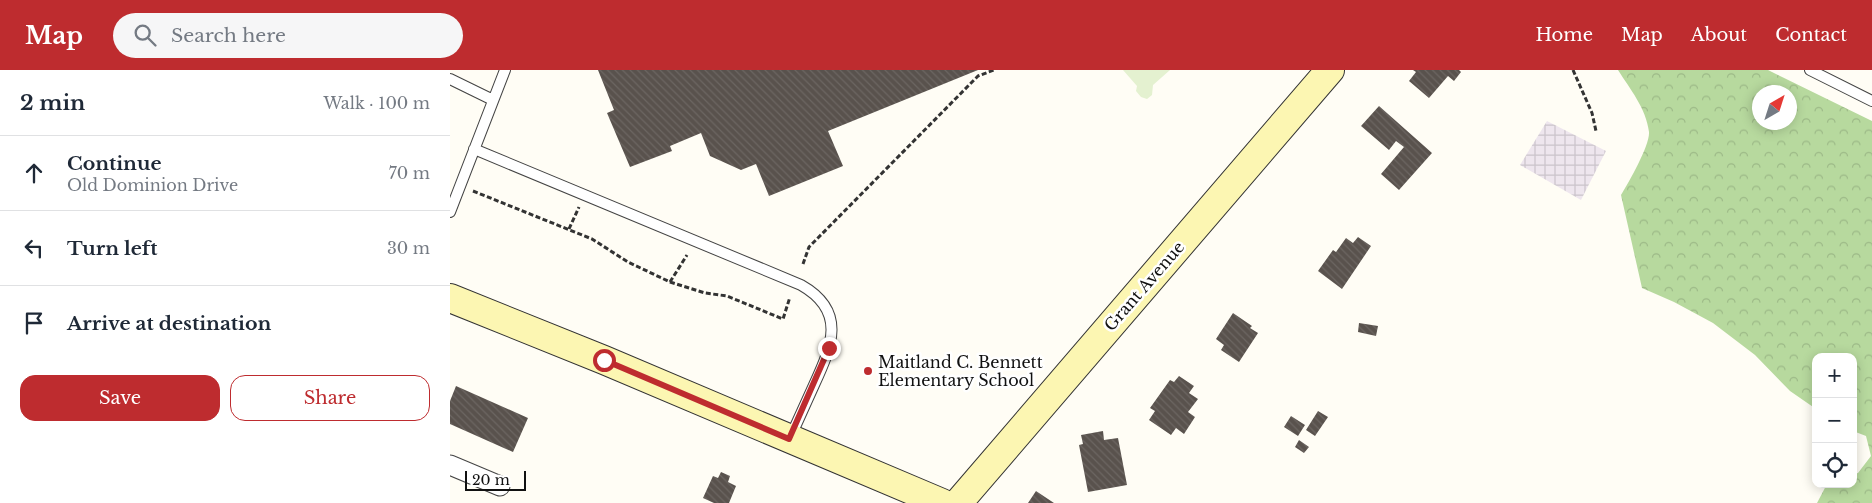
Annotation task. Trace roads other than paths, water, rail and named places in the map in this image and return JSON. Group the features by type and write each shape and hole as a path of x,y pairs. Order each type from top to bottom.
{"street":[{"name":"Grant Avenue","path":"958,503 1330,70"},
{"path":"450,298 604,360 942,503"},
{"path":"450,465 500,486"}],"lane":[{"path":"450,212 505,70"},
{"path":"1810,70 1872,101"},
{"path":"450,79 493,100"},
{"path":"474,148 796,283 813,292 822,301 831,318 832,333 829,348 820,371 789,439"}],"place":[{"name":"Maitland C. Bennett Elementary School","path":"868,371"}]}
